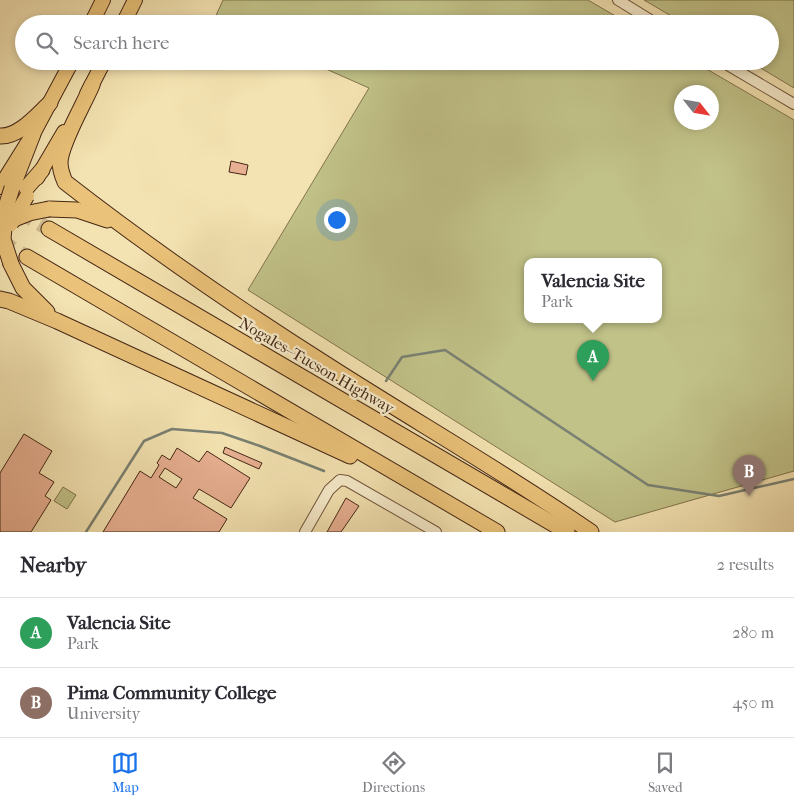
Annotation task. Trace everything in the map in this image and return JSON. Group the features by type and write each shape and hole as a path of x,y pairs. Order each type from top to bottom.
{"highway":[{"path":"92,85 62,150 60,164 65,182 124,228 249,315 544,499 591,532"},
{"path":"0,136 7,137 20,130 50,103"},
{"path":"33,134 13,189 4,225 11,264 23,288 35,302 57,321"},
{"path":"13,189 42,170"},
{"path":"4,225 29,213 49,209 77,210 94,214 124,228"},
{"name":"Nogales–Tucson Highway","path":"48,229 568,532"},
{"path":"27,257 497,532"},
{"path":"0,299 57,321 430,493"}],"main road":[{"path":"96,15 103,0"},
{"path":"128,15 135,0"},
{"path":"33,134 67,70"},
{"path":"42,170 100,70"}],"street":[{"path":"618,0 642,15"},
{"path":"736,70 794,104"},
{"path":"305,532 330,490 340,480 348,481 436,532"}],"green space":[{"path":"223,0 588,0 614,15 216,15"},
{"path":"644,0 794,0 794,88 764,70 779,70 779,15 670,15"},
{"path":"328,70 708,70 794,120 794,471 615,522 248,290 369,88"},
{"path":"63,487 76,495 67,509 54,501"}],"building":[{"path":"231,161 248,165 246,175 229,172"},
{"path":"24,434 52,451 39,473 54,482 45,496 51,500 31,532 0,532 0,473"},
{"path":"225,447 262,463 259,469 223,453"},
{"path":"177,448 199,462 207,451 250,478 231,508 199,489 193,498 227,519 219,532 103,532 140,471 151,478 159,465 157,463 162,455 170,460","holes":["165,468 182,479 176,488 159,477"]},
{"path":"346,498 359,506 341,532 327,532"}],"waterway":[{"path":"386,381 402,357 445,350 648,485 719,496 794,479"},
{"path":"86,532 144,441 172,429 222,433 324,471"}],"tunnel":[{"path":"0,200 49,229"},
{"path":"0,241 27,257"}],"place":[{"name":"Valencia Site","path":"593,381"},
{"name":"Pima Community College","path":"749,496"}]}
